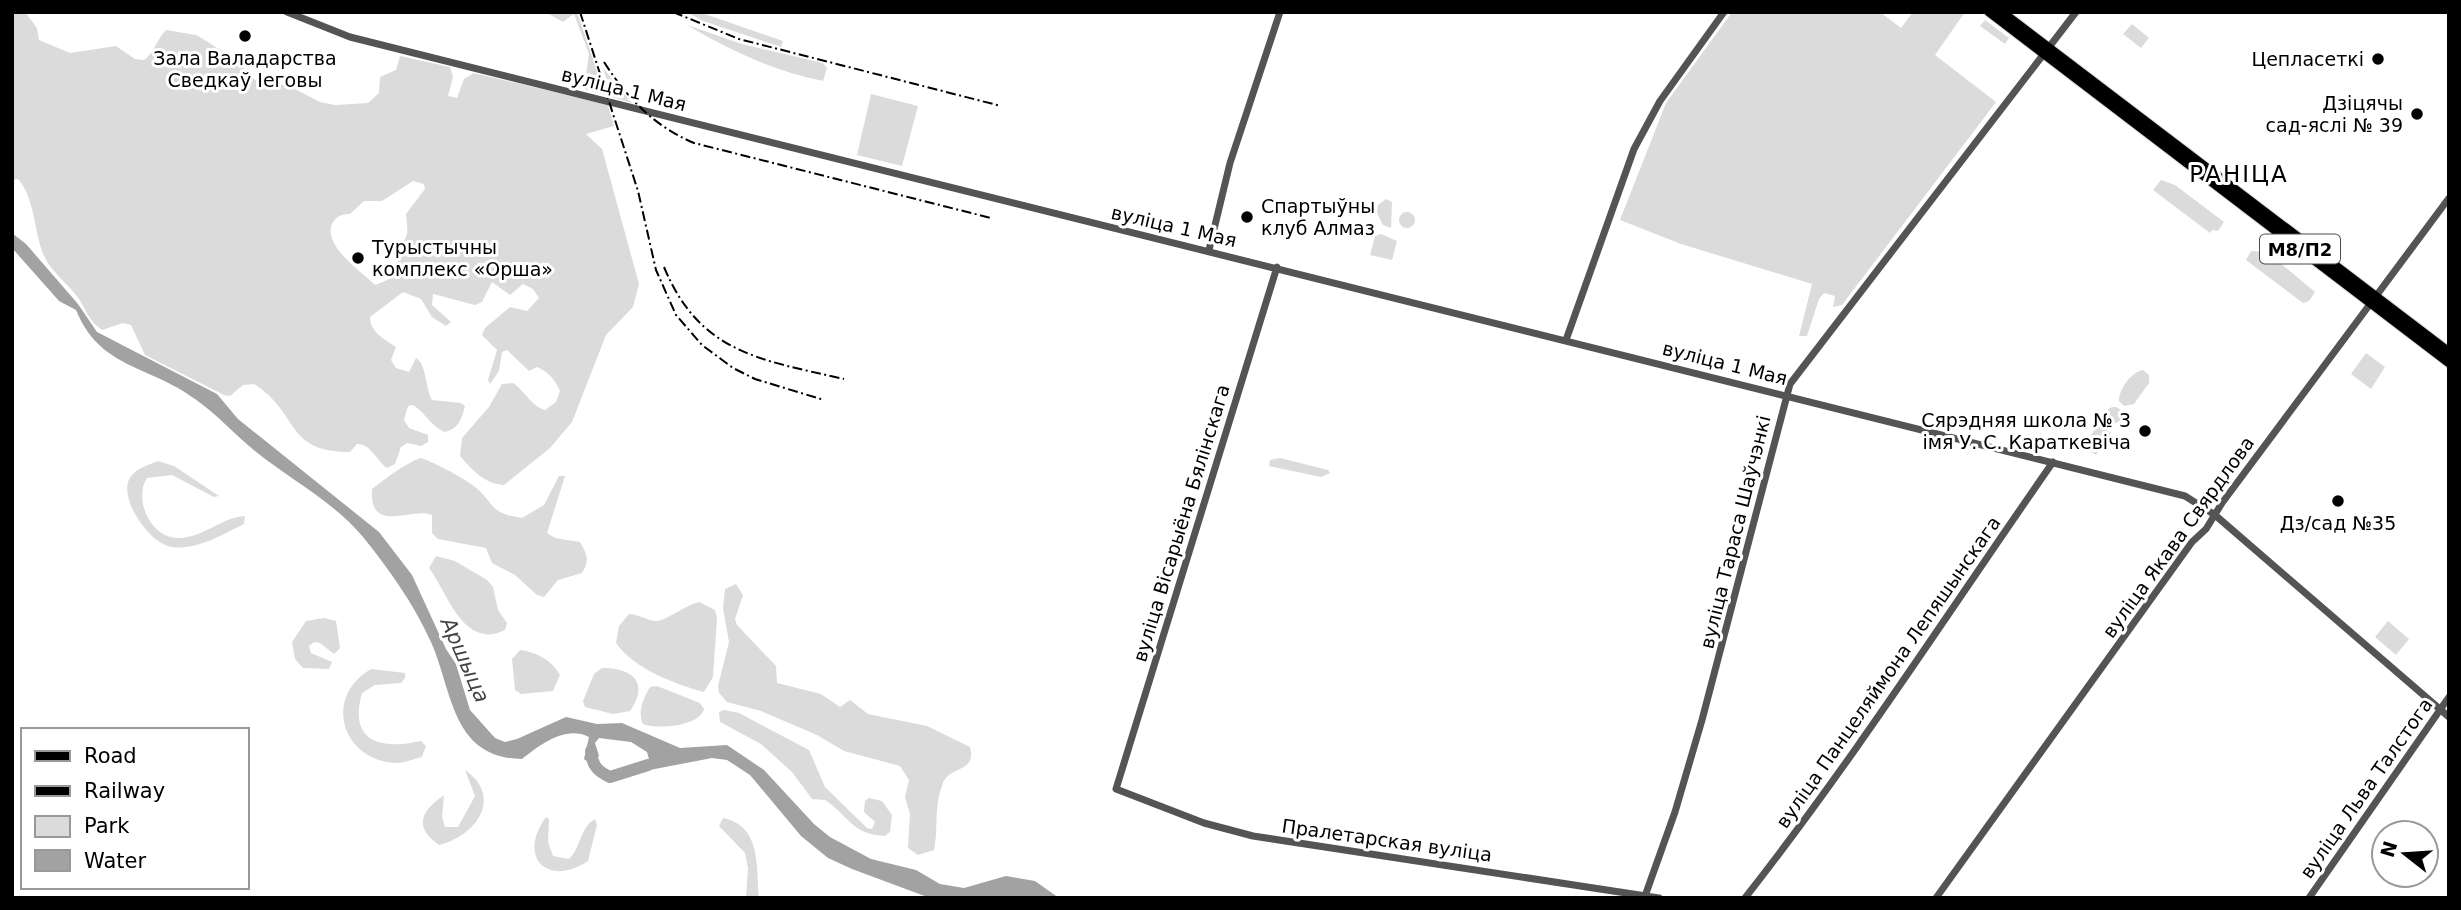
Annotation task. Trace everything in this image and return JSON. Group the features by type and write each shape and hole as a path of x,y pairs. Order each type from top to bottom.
{"main road":[{"name":"М8/П2","path":"1989,12 2045,50 2374,300 2449,352"},
{"name":"М8/П2","path":"2002,12 2045,50"},
{"name":"М8/П2","path":"2374,300 2449,363"}],"street":[{"name":"вуліца 1 Мая","path":"287,12 351,37 2185,496 2214,515 2449,717"},
{"path":"1209,250 1230,163 1280,12"},
{"path":"1566,340 1634,149 1660,101 1724,12"},
{"name":"вуліца Тараса Шаўчэнкі","path":"1645,896 1675,812 1702,720 1790,384 2076,12"},
{"name":"вуліца Якава Свярдлова","path":"1936,898 2165,578 2449,198"},
{"name":"вуліца Вісарыёна Бялінскага","path":"1116,789 1277,267"},
{"name":"вуліца Панцеляймона Лепяшынскага","path":"1745,898 1799,829 1909,676 2053,462"},
{"name":"вуліца Льва Талстога","path":"2309,898 2449,697"},
{"name":"Пралетарская вуліца","path":"1116,789 1204,823 1253,836 1659,898"}],"green space":[{"path":"12,12 25,12 37,28 39,40 70,53 116,46 135,59 144,60 166,30 196,35 234,59 255,80 289,86 320,102 335,105 368,103 379,93 380,77 396,70 400,56 450,67 453,77 448,96 457,98 464,79 474,73 608,105 614,126 586,134 602,149 639,284 633,307 606,335 572,422 550,448 504,485 485,479 460,456 462,438 489,407 502,384 513,383 536,406 545,410 556,402 560,391 551,377 537,367 529,371 507,350 502,352 499,371 490,384 488,380 497,350 482,335 485,328 510,307 527,311 539,298 533,289 523,284 510,295 492,282 482,302 475,305 433,294 432,305 451,322 446,326 432,317 421,299 403,292 370,317 372,327 378,335 396,347 391,360 396,368 409,372 416,358 420,361 432,400 461,403 465,406 459,423 445,432 413,405 408,406 404,420 409,428 428,435 428,442 421,446 407,443 401,447 395,464 387,468 362,444 357,444 350,452 314,445 294,429 269,395 254,384 243,385 230,396 224,395 145,355 131,325 123,323 102,330 98,327 45,258 27,195 18,179 12,180","holes":["413,181 424,184 425,189 406,214 407,232 395,273 375,285 338,249 333,241 332,224 340,216 350,214 364,201 382,201"]},
{"path":"545,12 577,12 605,95 584,89 589,54 574,14 563,22"},
{"path":"687,12 699,12 783,41 781,47 703,21"},
{"path":"1732,12 1880,12 1901,28 1913,12 1965,12 1935,55 1996,102 1842,305 1833,307 1835,296 1824,293 1819,299 1807,336 1799,336 1812,284 1681,244 1620,220 1666,103"},
{"path":"1985,20 2009,38 2005,44 1980,26"},
{"path":"2132,24 2149,38 2141,48 2123,34"},
{"path":"687,25 742,44 823,63 827,68 823,81 787,72 753,59"},
{"path":"603,68 632,103 612,97"},
{"path":"871,94 918,106 902,166 857,155"},
{"path":"2161,180 2175,185 2224,222 2218,231 2212,230 2210,233 2153,190"},
{"path":"1386,199 1392,202 1391,228 1383,225 1377,213 1378,205"},
{"path":"1407,212 1413,214 1413,226 1407,228 1401,226 1399,220 1401,214"},
{"path":"1381,234 1397,241 1392,260 1370,255 1375,236"},
{"path":"2251,251 2267,252 2315,292 2309,301 2303,303 2246,260"},
{"path":"2366,353 2385,367 2371,389 2351,374"},
{"path":"2143,370 2149,375 2149,383 2134,404 2124,406 2119,401 2123,386 2134,374"},
{"path":"2111,407 2117,407 2122,415 2120,421 2111,423 2106,418 2106,412"},
{"path":"2099,424 2111,433 2096,455 2083,446"},
{"path":"421,458 474,486 503,513 522,518 544,505 559,476 565,476 547,533 555,538 580,542 587,558 582,573 558,580 544,597 537,595 515,575 492,563 486,548 438,539 432,533 432,515 424,513 385,516 377,512 372,489"},
{"path":"1280,458 1328,470 1330,473 1321,477 1269,466 1270,460"},
{"path":"158,461 174,466 219,496 214,497 172,475 147,478 142,496 144,506 147,516 160,532 169,537 188,537 228,520 245,516 244,524 197,545 178,547 160,542 138,519 127,490 133,474"},
{"path":"436,556 455,561 487,580 493,587 498,610 507,623 505,630 490,634 467,626 429,568"},
{"path":"736,584 743,595 735,619 737,625 776,666 777,683 821,694 840,707 850,700 868,714 927,726 970,747 970,761 943,783 938,801 934,850 918,855 908,848 910,814 905,797 909,780 900,766 844,751 817,735 761,711 727,702 719,693 718,686 729,642 723,608 725,589"},
{"path":"699,602 715,610 717,618 713,677 704,692 668,680 644,668 616,643 619,626 629,614 657,621"},
{"path":"324,618 336,621 340,648 334,654 320,643 314,642 309,646 311,653 332,662 329,669 303,668 295,659 292,642 306,621"},
{"path":"2388,621 2409,639 2396,655 2375,637"},
{"path":"520,650 543,658 553,665 560,675 553,691 521,694 515,690 512,659"},
{"path":"602,668 622,671 635,679 638,692 630,711 613,714 585,707 583,701 594,674"},
{"path":"371,669 405,673 405,678 401,683 375,685 362,693 359,710 364,732 381,743 406,744 421,741 426,746 422,757 396,763 377,759 362,751 351,739 343,710 347,695 356,681"},
{"path":"657,686 700,703 704,709 701,715 678,725 658,727 643,724 641,710 644,700 650,687"},
{"path":"724,710 739,713 809,750 825,787 867,828 872,829 875,822 864,812 865,801 869,798 882,801 892,815 890,832 885,836 865,832 825,800 812,799 792,772 761,744 720,722 719,712"},
{"path":"465,770 477,781 483,792 484,803 474,824 464,833 439,845 426,832 423,825 425,813 444,795 442,817 445,827 458,827 475,796"},
{"path":"546,817 549,819 548,842 553,856 569,859 586,827 595,819 597,825 588,861 573,869 560,871 541,864 536,856 535,845 538,831"},
{"path":"723,818 736,822 751,839 757,861 759,898 746,898 748,868 745,853 719,826"}],"water":[{"path":"12,233 26,244 78,304 97,332 217,394 238,419 379,532 412,575 446,649 456,664 470,710 495,738 505,742 517,739 566,717 597,724 622,723 680,748 727,745 764,770 814,824 830,837 871,859 916,870 940,884 964,888 1006,876 1035,881 1059,898 930,898 852,869 828,858 801,836 750,775 727,760 712,758 634,773 633,770 649,759 647,752 631,742 599,738 595,743 599,756 592,765 584,759 589,737 571,733 553,738 522,759 498,756 480,747 467,734 458,718 438,659 416,613 391,574 352,524 255,451 203,405 178,388 127,364 98,344 76,310 59,301 12,248"}],"waterway":[{"path":"591,751 596,767 610,777 648,765"}],"railway":[{"path":"580,12 638,191 656,270 676,315 702,345 733,368 755,379 824,400"},
{"path":"673,12 739,39 1001,106"},
{"path":"604,62 643,110 666,128 694,143 991,218"},
{"path":"664,267 679,296 696,319 715,336 761,358 844,379"}],"place":[{"name":"Зала Валадарства Сведкаў Іеговы","path":"245,36"},
{"name":"Цепласеткі","path":"2378,59"},
{"name":"Дзіцячы сад-яслі № 39","path":"2417,114"},
{"name":"Спартыўны клуб Алмаз","path":"1247,217"},
{"name":"Турыстычны комплекс «Орша»","path":"358,258"},
{"name":"Сярэдняя школа № 3 імя У. С. Караткевіча","path":"2145,431"},
{"name":"Дз/сад №35","path":"2338,501"}],"district":[{"name":"РАНІЦА","path":"2239,174"}],"water label":[{"name":"Аршыца","path":"465,660"}]}
